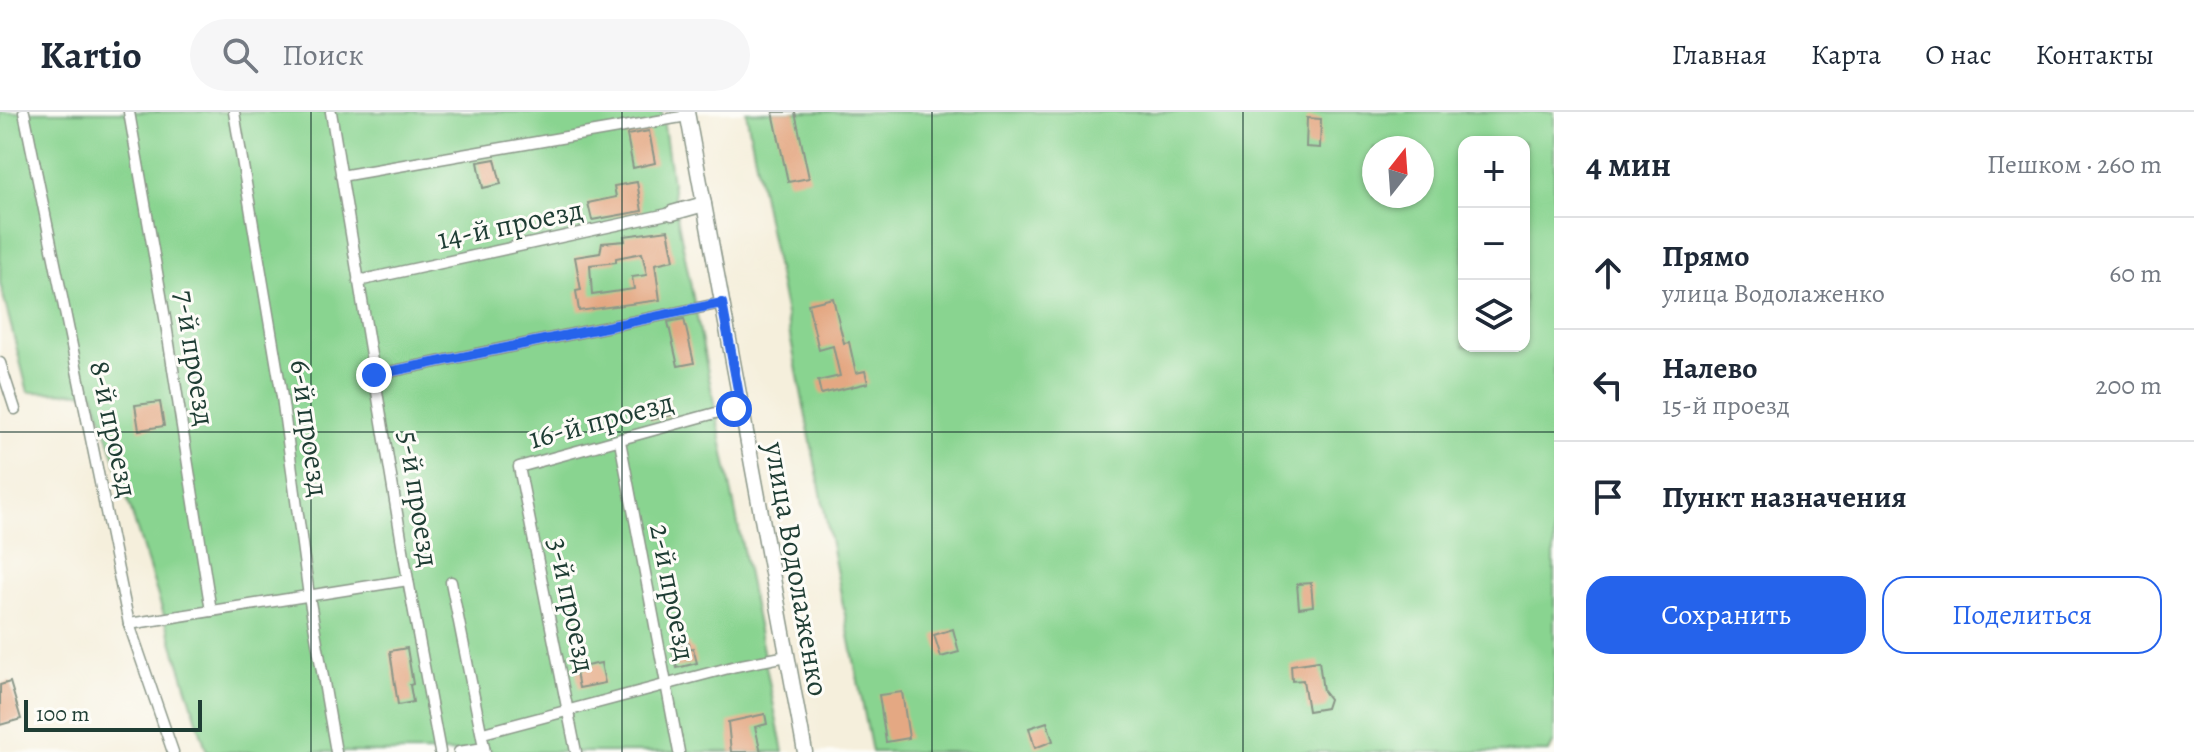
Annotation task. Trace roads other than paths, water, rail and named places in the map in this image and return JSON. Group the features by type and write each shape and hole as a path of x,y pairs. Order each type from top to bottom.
{"main road":[{"name":"улица Водолаженко","path":"687,114 805,752"},
{"path":"672,213 704,204"}],"street":[{"name":"8-й проезд","path":"24,112 129,624 173,752"},
{"name":"7-й проезд","path":"129,112 211,611"},
{"name":"6-й проезд","path":"234,112 282,397 309,596 336,752"},
{"name":"5-й проезд","path":"331,112 408,580 440,752"},
{"path":"341,176 687,114"},
{"name":"14-й проезд","path":"358,281 672,213"},
{"path":"374,375 722,303"},
{"path":"0,363 15,409"},
{"name":"16-й проезд","path":"519,467 741,406"},
{"name":"2-й проезд","path":"620,441 679,752"},
{"name":"3-й проезд","path":"519,467 576,752"},
{"path":"129,624 408,580"},
{"path":"451,582 484,750 459,752"},
{"path":"483,733 787,656"}]}
